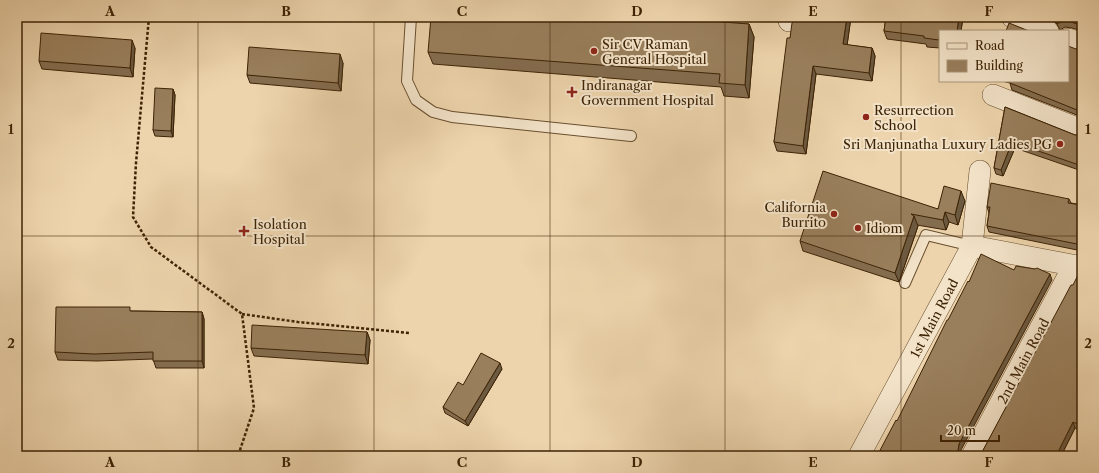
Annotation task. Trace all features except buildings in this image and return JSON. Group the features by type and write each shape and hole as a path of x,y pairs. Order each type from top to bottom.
{"street":[{"path":"1012,17 1045,30"},
{"path":"1069,39 1082,44"},
{"path":"993,95 1082,130"},
{"name":"1st Main Road","path":"859,456 972,246 980,171"},
{"path":"972,246 1078,266"},
{"name":"2nd Main Road","path":"972,456 1078,266"}],"lane":[{"path":"411,17 407,81 416,100 432,112 452,117 631,136"},
{"path":"905,283 926,235 972,246"}],"path":[{"path":"149,17 136,163 133,217 151,247 242,314 298,322 409,333"},
{"path":"238,456 254,408 242,314"}],"place":[{"name":"Sir CV Raman General Hospital","path":"594,51"},
{"name":"Indiranagar Government Hospital","path":"572,92"},
{"name":"Resurrection School","path":"866,117"},
{"name":"Sri Manjunatha Luxury Ladies PG","path":"1060,144"},
{"name":"California Burrito","path":"834,214"},
{"name":"Idiom","path":"858,228"},
{"name":"Isolation Hospital","path":"244,231"}]}
